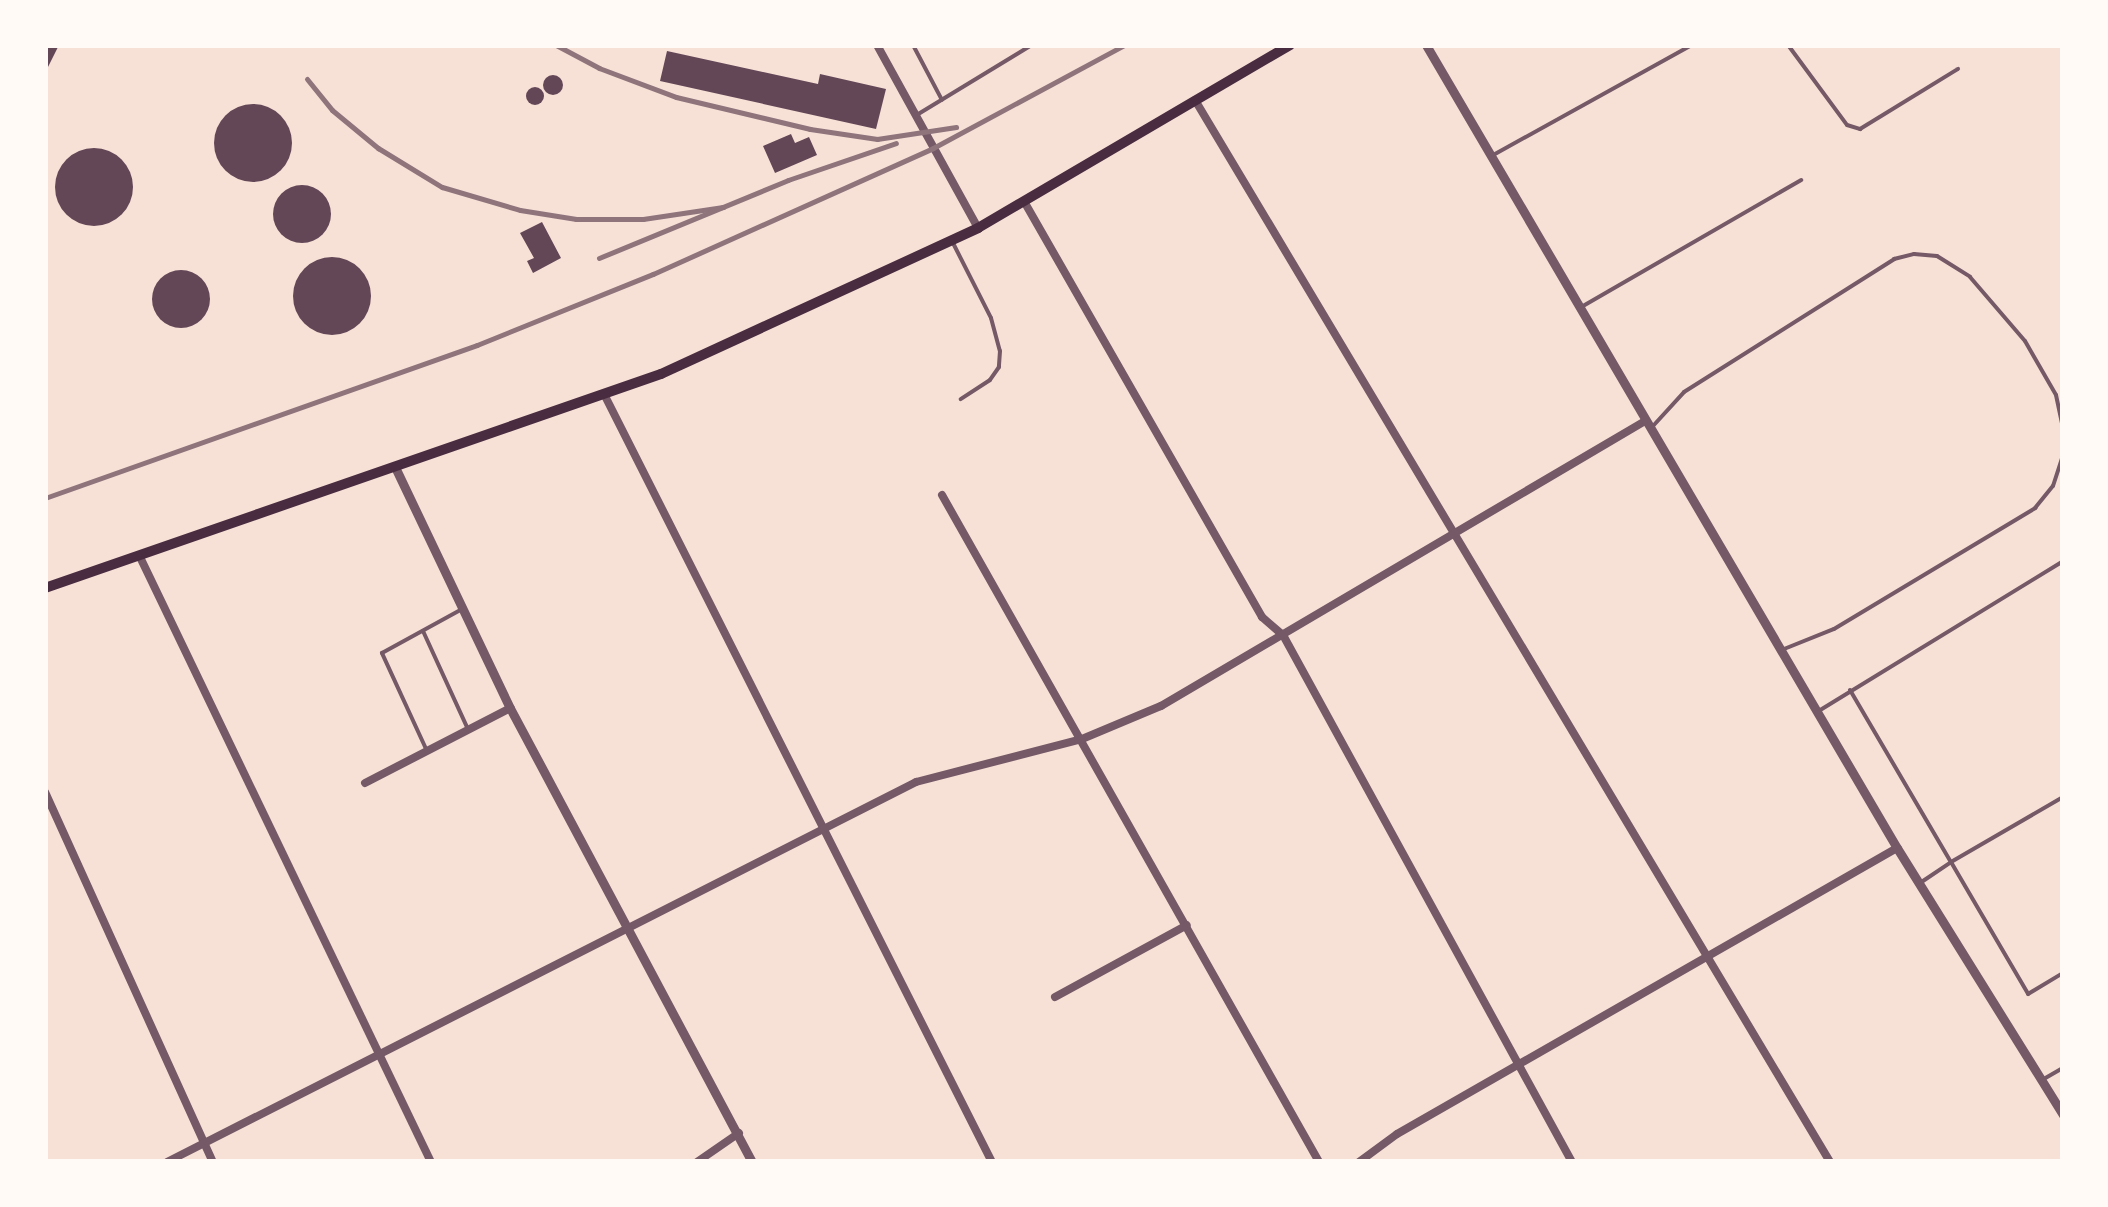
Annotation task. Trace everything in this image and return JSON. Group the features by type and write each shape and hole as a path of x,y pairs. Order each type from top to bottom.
{"main road":[{"path":"45,588 660,374 978,228 1287,46"}],"street":[{"path":"877,45 978,228"},
{"path":"1426,45 1897,848 2063,1116"},
{"path":"1195,100 1830,1162"},
{"path":"1025,203 1262,617 1284,635 1572,1162"},
{"path":"604,394 992,1162"},
{"path":"167,1162 916,782 1082,739 1160,706 1647,425"},
{"path":"395,468 510,708 752,1162"},
{"path":"942,495 1319,1162"},
{"path":"140,557 432,1162"},
{"path":"365,783 510,708"},
{"path":"45,792 213,1162"},
{"path":"1359,1162 1397,1134 1897,848"},
{"path":"1055,997 1187,926"},
{"path":"696,1162 738,1133"}],"lane":[{"path":"913,45 942,100"},
{"path":"916,116 1032,45"},
{"path":"1490,156 1692,45"},
{"path":"1788,45 1846,125 1860,129 1958,69"},
{"path":"1579,308 1801,180"},
{"path":"951,239 991,318 1000,351 999,367 990,380 961,399"},
{"path":"1647,425 1684,392 1894,259 1914,254 1937,256 1970,277 2025,342 2056,395 2063,428"},
{"path":"1781,651 1834,628 2035,508 2053,486 2063,455"},
{"path":"1817,712 2063,562"},
{"path":"427,751 382,654 462,609"},
{"path":"423,631 468,730"},
{"path":"1850,690 2028,994 2063,973"},
{"path":"1920,883 2063,797"},
{"path":"2042,1080 2063,1068"}],"building":[{"path":"45,45 59,45 45,73"},
{"path":"667,51 818,84 820,74 886,89 876,129 660,81"},
{"path":"553,75 563,85 553,95 543,85"},
{"path":"535,87 542,89 542,103 535,105 528,103 526,96 528,89"},
{"path":"253,104 268,107 280,116 289,128 289,158 280,170 268,179 253,182 238,179 226,170 217,158 214,143 217,128 226,116 238,107"},
{"path":"791,134 795,143 809,137 817,155 775,173 763,146"},
{"path":"94,148 122,159 133,187 122,215 94,226 66,215 55,187 66,159"},
{"path":"302,185 322,194 331,214 322,234 302,243 282,234 273,214 282,194"},
{"path":"542,222 561,258 533,273 527,261 534,258 520,233"},
{"path":"332,257 347,260 359,269 368,281 368,311 359,323 347,332 332,335 317,332 305,323 296,311 293,296 296,281 305,269 317,260"},
{"path":"181,270 201,279 210,299 201,319 181,328 161,319 152,299 161,279"}],"railway":[{"path":"556,45 599,68 676,97 810,129 877,139 956,127"},
{"path":"45,498 477,345 653,274 933,148 1124,45"},
{"path":"307,79 332,110 378,148 442,187 520,210 576,219 643,219 723,207"},
{"path":"599,258 788,180 896,143"}]}
